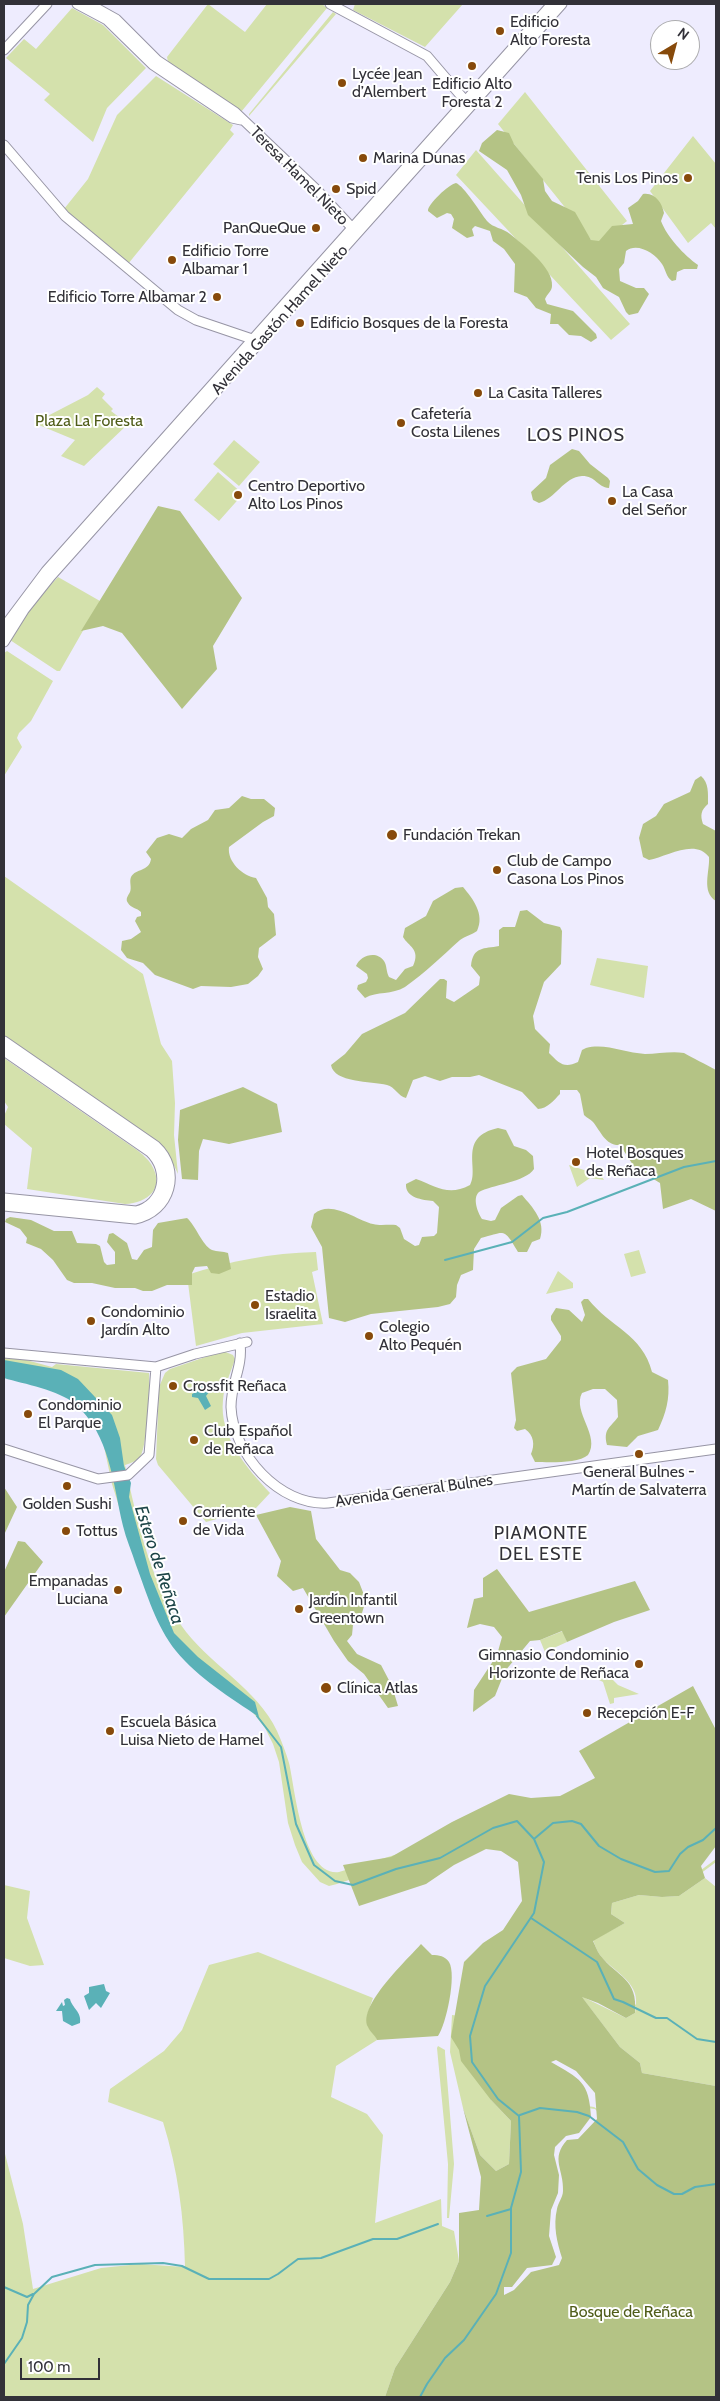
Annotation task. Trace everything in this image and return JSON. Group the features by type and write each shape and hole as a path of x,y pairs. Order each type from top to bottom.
{"main road":[{"path":"4,50 47,4"},
{"name":"Teresa Hamel Nieto","path":"77,4 112,24 160,70 232,118 241,120"},
{"name":"Teresa Hamel Nieto","path":"89,4 116,19 157,60 235,112 241,120 312,185 354,231"},
{"path":"330,4 427,56 467,103"},
{"name":"Avenida Gastón Hamel Nieto","path":"4,642 42,586 552,4"},
{"name":"Avenida Gastón Hamel Nieto","path":"467,103 562,4"},
{"path":"4,145 65,216 178,310 196,320 256,341"},
{"name":"Avenida Gastón Hamel Nieto","path":"4,627 46,571 256,341"},
{"path":"4,1041 156,1146 166,1159 171,1176 168,1193 158,1208 146,1216 135,1219 4,1206"},
{"path":"4,1051 150,1152 158,1162 162,1179 160,1191 154,1201 136,1211 4,1198"},
{"path":"239,1343 236,1349 242,1360"},
{"path":"4,1353 156,1367 179,1358 239,1343"},
{"name":"Avenida General Bulnes","path":"239,1343 242,1360 234,1384 231,1405 233,1420 240,1441 259,1470 273,1485 292,1497 315,1504 716,1449"},
{"path":"4,1449 98,1479 128,1475 148,1455 156,1367"}],"green space":[{"path":"208,4 245,32 267,4 322,4 327,8 241,112 168,62 167,57"},
{"path":"355,4 463,4 425,47 353,10"},
{"path":"72,8 103,25 146,68 107,108 93,142 44,100 50,94 6,58 24,39 36,49"},
{"path":"333,12 336,14 249,116 249,114"},
{"path":"156,76 233,125 230,130 234,134 128,264 64,209 88,179 117,115"},
{"path":"525,92 627,221 596,246 498,124"},
{"path":"497,130 509,133 514,144 543,179 545,191 552,201 575,212 591,240 599,241 612,226 633,224 628,208 638,201 643,194 651,195 662,206 664,213 661,221 667,233 682,251 698,265 697,269 684,269 677,272 676,280 672,281 668,278 659,260 646,250 635,248 626,251 624,263 619,269 620,281 636,288 644,288 649,294 638,313 629,315 619,297 603,288 596,277 528,215 521,195 507,170 479,151 482,143"},
{"name":"Tenis Los Pinos","path":"693,136 716,164 716,229 711,223 688,243 650,191"},
{"path":"476,150 630,324 611,340 456,175"},
{"path":"456,183 489,223 510,234 543,264 551,279 552,288 545,299 547,304 573,311 596,334 597,338 591,342 581,336 569,335 558,324 550,324 551,314 536,308 527,297 514,292 515,264 504,249 493,241 490,231 475,226 472,229 474,236 467,238 452,228 454,219 451,214 447,213 437,218 428,211 439,195"},
{"name":"Plaza La Foresta","path":"97,387 105,394 102,398 113,409 111,411 128,424 84,466 61,456 75,440 34,423 88,395"},
{"path":"234,440 260,462 239,486 213,464"},
{"path":"572,449 579,451 590,464 608,478 610,481 609,488 602,486 587,476 582,476 570,480 545,501 539,503 533,500 531,492 546,478 550,465"},
{"path":"218,472 243,494 219,521 194,500"},
{"path":"158,506 180,511 242,598 213,646 217,669 182,709 122,633 103,626 81,631"},
{"path":"58,577 100,601 60,671 57,671 10,640 34,603"},
{"path":"7,651 53,681 31,721 19,733 17,738 22,747 4,776 4,653"},
{"path":"701,776 707,785 708,796 708,804 701,815 702,821 703,824 716,831 716,901 711,897 707,887 709,857 703,852 696,849 680,850 649,860 643,857 639,838 643,824 656,816 664,804 690,792 695,780"},
{"path":"242,796 251,799 264,799 275,808 274,816 229,847 229,853 233,863 241,871 256,878 267,898 268,907 274,914 276,935 259,948 258,957 263,969 248,984 231,987 201,986 193,989 155,975 143,963 127,958 121,950 122,941 131,939 141,932 135,921 137,917 141,916 141,912 131,906 127,900 131,890 130,879 133,874 150,863 151,859 146,852 157,838 169,834 182,838 191,829 208,820 215,810 229,808"},
{"path":"4,876 143,974 161,1044 172,1061 175,1103 174,1135 178,1174 168,1153 146,1134 4,1035"},
{"path":"463,887 474,902 479,913 480,919 477,931 460,940 405,987 365,998 357,989 358,985 366,982 368,978 367,974 356,966 358,962 368,956 377,956 385,963 389,977 396,980 405,969 413,966 416,956 403,937 405,928 426,916 433,901 455,888"},
{"path":"527,910 544,923 560,927 562,931 561,964 544,982 533,1016 535,1029 550,1044 549,1053 556,1060 565,1065 573,1064 578,1062 582,1050 586,1048 608,1047 645,1054 684,1053 716,1070 716,1211 691,1199 663,1209 660,1183 635,1168 620,1145 607,1141 593,1122 584,1115 580,1094 577,1090 560,1090 560,1094 550,1104 538,1109 522,1092 479,1075 452,1077 440,1081 425,1076 413,1080 406,1098 387,1085 346,1078 334,1071 331,1065 345,1054 362,1034 405,1013 440,979 447,981 446,998 454,1002 479,985 480,977 471,966 474,955 484,948 499,946 499,930 503,927 515,927 520,911"},
{"path":"597,958 648,966 644,998 590,985"},
{"path":"4,1058 143,1155 150,1162 157,1180 152,1193 141,1201 125,1204 27,1189 32,1148 4,1124 4,1116 8,1107 4,1101"},
{"path":"243,1087 277,1104 282,1132 229,1144 203,1139 199,1151 198,1180 182,1179 178,1140 180,1110"},
{"path":"498,1128 506,1130 514,1146 526,1150 533,1156 534,1169 524,1177 479,1192 476,1198 477,1209 482,1219 495,1220 501,1208 522,1195 540,1221 540,1239 532,1242 527,1252 518,1252 509,1238 503,1233 481,1238 474,1249 473,1270 461,1275 457,1285 456,1297 450,1304 371,1314 345,1322 329,1318 322,1247 311,1227 314,1214 321,1210 336,1210 373,1224 396,1225 400,1228 404,1239 415,1246 419,1245 422,1237 434,1236 437,1233 439,1207 433,1201 411,1195 406,1189 406,1184 416,1179 449,1190 470,1185 473,1171 472,1154 474,1146 478,1138 485,1132"},
{"path":"569,1165 587,1171 599,1172 604,1180 590,1178 577,1187"},
{"path":"10,1217 31,1220 54,1231 72,1231 77,1243 100,1246 104,1262 107,1265 115,1264 115,1252 107,1242 109,1234 113,1233 127,1243 132,1259 137,1260 144,1250 152,1247 153,1230 158,1223 187,1218 208,1248 228,1253 231,1269 219,1274 211,1273 207,1266 195,1267 192,1273 192,1285 167,1285 152,1291 143,1291 135,1288 115,1288 92,1283 74,1283 67,1280 53,1260 41,1249 26,1243 27,1238 20,1229 5,1222"},
{"path":"639,1250 646,1273 631,1277 624,1254"},
{"name":"Estadio Israelita","path":"316,1252 318,1270 312,1272 323,1324 242,1333 196,1346 187,1275 251,1259 283,1254"},
{"path":"558,1271 573,1283 573,1288 546,1294"},
{"path":"584,1299 588,1299 641,1348 652,1372 668,1380 668,1400 665,1412 658,1430 638,1436 627,1447 607,1445 607,1432 618,1417 617,1400 605,1389 593,1389 582,1393 580,1400 581,1408 591,1440 591,1448 588,1455 570,1461 535,1462 531,1454 533,1447 532,1437 525,1429 517,1431 514,1428 516,1420 511,1373 517,1367 546,1359 561,1340 561,1336 551,1320 551,1316 556,1308 569,1310 582,1322 585,1315 581,1302"},
{"name":"Club Español de Reñaca","path":"223,1351 233,1355 235,1359 226,1384 223,1400 225,1427 236,1451 270,1493 256,1508 206,1522 158,1465 156,1459 159,1387 165,1373 170,1369"},
{"path":"4,1354 52,1367 56,1364 149,1373 148,1415 143,1449 138,1459 125,1465 134,1507 152,1568 160,1588 181,1625 204,1652 258,1702 279,1735 289,1763 302,1828 316,1860 326,1870 339,1872 401,1853 429,1852 441,1848 467,1827 484,1819 511,1812 529,1812 548,1826 552,1855 544,1891 589,1886 619,1871 641,1868 683,1876 697,1873 716,1859 716,1862 700,1874 683,1878 641,1870 620,1873 588,1888 565,1889 544,1894 535,1913 542,1922 534,1915 519,1928 496,1963 476,2017 487,2019 484,2044 504,2081 500,2086 506,2094 535,2106 545,2102 594,2107 602,2112 608,2136 628,2164 638,2167 649,2182 658,2190 670,2197 684,2200 672,2199 663,2195 647,2181 638,2169 627,2164 607,2135 603,2117 595,2109 555,2104 534,2107 507,2096 519,2124 511,2243 508,2254 484,2313 469,2337 461,2344 439,2353 430,2361 429,2374 416,2385 411,2397 408,2397 415,2381 426,2373 428,2360 445,2343 465,2330 487,2293 498,2264 510,2199 515,2126 510,2113 496,2093 491,2100 511,2121 509,2164 496,2171 480,2155 463,2108 450,2052 452,2015 470,2017 492,1960 517,1924 528,1913 538,1892 548,1855 542,1833 526,1822 502,1823 476,1834 459,1848 441,1856 379,1870 329,1886 320,1882 302,1862 295,1845 288,1823 279,1762 265,1728 247,1705 170,1637 155,1610 136,1561 112,1484 100,1428 88,1410 63,1390 31,1379 4,1373"},
{"path":"4,1487 17,1507 4,1535"},
{"path":"290,1507 311,1511 316,1539 340,1570 350,1573 359,1582 366,1600 362,1613 353,1625 352,1635 347,1641 357,1654 381,1665 392,1686 398,1706 388,1708 364,1674 348,1661 303,1588 293,1591 277,1576 281,1561 256,1515"},
{"path":"18,1541 25,1542 43,1562 4,1617 4,1572"},
{"path":"497,1569 529,1612 635,1581 650,1610 614,1622 567,1642 562,1631 540,1640 530,1641 505,1671 495,1696 473,1712 474,1690 497,1655 502,1637 494,1627 480,1624 467,1628 474,1599 483,1597 483,1578"},
{"path":"563,1631 567,1642 545,1652 540,1640"},
{"path":"602,1669 618,1685 639,1694 614,1698 614,1703 610,1704 603,1682 599,1680 596,1671"},
{"name":"Bosque de Reñaca","path":"693,1686 716,1730 716,1846 701,1866 705,1878 679,1896 639,1895 612,1903 611,1914 625,1923 593,1941 600,1955 630,1985 635,2001 635,2013 626,2018 582,1997 620,2047 640,2063 642,2073 716,2086 716,2397 385,2397 395,2368 450,2282 459,2261 459,2213 479,2210 481,2177 463,2108 480,2155 496,2171 509,2164 511,2121 491,2100 461,2061 459,2050 451,2037 464,1962 483,1943 503,1930 522,1901 518,1862 501,1851 486,1849 454,1865 426,1884 359,1906 343,1865 391,1857 452,1822 509,1794 531,1798 560,1796 595,1778 579,1751","holes":["556,2060 576,2071 595,2093 597,2119 578,2139 567,2140 559,2153 563,2191 557,2209 556,2228 562,2258 559,2265 531,2272 514,2290 504,2295 504,2287 512,2287 527,2268 552,2265 556,2257 549,2236 551,2210 558,2193 559,2175 554,2155 555,2147 566,2136 579,2133 591,2117 588,2096 581,2082 551,2062"]},
{"path":"705,1878 716,1887 716,2086 642,2073 640,2063 620,2047 581,1996 626,2018 635,2013 636,2007 611,1988 580,1952 551,1935 542,1923 552,1935 582,1951 605,1979 636,2005 633,1989 624,1977 600,1955 593,1940 625,1923 611,1914 612,1903 639,1895 679,1896"},
{"path":"4,1885 30,1891 27,1918 44,1965 30,1966 4,1958"},
{"path":"421,1944 432,1955 446,1958 451,1968 450,2000 441,2030 438,2036 377,2040 368,2027 367,2018 370,2007 386,1983"},
{"path":"258,1952 373,1998 367,2016 377,2040 336,2066 331,2097 367,2114 383,2135 375,2223 441,2199 442,2226 454,2231 459,2261 450,2282 395,2368 385,2397 4,2397 4,2150 23,2224 33,2289 101,2268 140,2264 185,2267 179,2194 173,2158 163,2122 108,2102 110,2089 164,2051 182,2030 209,1965"},
{"path":"438,2046 445,2050 454,2164 449,2218 447,2218 448,2164"}],"water":[{"path":"4,1360 61,1370 78,1379 112,1415 120,1438 124,1466 131,1483 129,1497 150,1574 174,1633 198,1657 255,1702 259,1717 194,1670 176,1651 163,1631 148,1598 126,1536 113,1477 103,1445 87,1416 75,1404 60,1395 4,1378"},
{"path":"209,1384 210,1391 206,1396 211,1406 205,1410 198,1398 192,1397 192,1394 198,1391 200,1385"},
{"path":"104,1984 106,1991 110,1993 101,2008 96,2003 89,2010 84,1996 89,1993 89,1987"},
{"path":"70,1999 80,2019 80,2023 72,2026 63,2021 62,2011 56,2011 62,2002 63,2006 65,2005 64,2000"}],"waterway":[{"path":"445,1260 512,1242 543,1218 567,1212 684,1167 716,1161"},
{"name":"Estero de Reñaca","path":"257,1716 281,1747 296,1824 314,1865 335,1881 353,1885 396,1869 440,1858 493,1828 517,1821 534,1839 544,1862 534,1913 485,1986 470,2036 472,2062 498,2099 519,2116 521,2172 511,2208 511,2253 496,2294 464,2340 445,2358 420,2397"},
{"path":"534,1839 553,1823 572,1821 581,1824 599,1846 621,1859 655,1872 669,1871 680,1854 688,1847 703,1840 716,1828"},
{"path":"531,1918 597,1962 614,1999 656,2018 667,2018 697,2039 716,2042"},
{"path":"520,2115 540,2108 577,2112 589,2116 623,2142 638,2169 657,2185 674,2194 682,2194 695,2187 716,2184"},
{"path":"487,2216 511,2209"},
{"path":"4,2364 22,2338 27,2322 28,2305 34,2294 52,2277 95,2265 163,2263 182,2266 209,2279 269,2279 298,2259 321,2258 373,2239 397,2239 438,2224"},
{"path":"4,2287 27,2297 33,2294"}],"place":[{"name":"Edificio Alto Foresta","path":"500,31"},
{"name":"Edificio Alto Foresta 2","path":"472,66"},
{"name":"Lycée Jean d’Alembert","path":"342,83"},
{"name":"Marina Dunas","path":"363,158"},
{"name":"Tenis Los Pinos","path":"688,178"},
{"name":"Spid","path":"336,189"},
{"name":"PanQueQue","path":"316,228"},
{"name":"Edificio Torre Albamar 1","path":"172,260"},
{"name":"Edificio Torre Albamar 2","path":"217,297"},
{"name":"Edificio Bosques de la Foresta","path":"300,323"},
{"name":"La Casita Talleres","path":"478,393"},
{"name":"Cafetería Costa Lilenes","path":"401,423"},
{"name":"Centro Deportivo Alto Los Pinos","path":"238,495"},
{"name":"La Casa del Señor","path":"612,501"},
{"name":"Fundación Trekan","path":"392,835"},
{"name":"Club de Campo Casona Los Pinos","path":"497,870"},
{"name":"Hotel Bosques de Reñaca","path":"576,1162"},
{"name":"Estadio Israelita","path":"255,1305"},
{"name":"Condominio Jardín Alto","path":"91,1321"},
{"name":"Colegio Alto Pequén","path":"369,1336"},
{"name":"Crossfit Reñaca","path":"173,1386"},
{"name":"Condominio El Parque","path":"28,1414"},
{"name":"Club Español de Reñaca","path":"194,1440"},
{"name":"General Bulnes - Martín de Salvaterra","path":"639,1454"},
{"name":"Golden Sushi","path":"67,1486"},
{"name":"Corriente de Vida","path":"183,1521"},
{"name":"Tottus","path":"66,1531"},
{"name":"Empanadas Luciana","path":"118,1590"},
{"name":"Jardín Infantil Greentown","path":"299,1609"},
{"name":"Gimnasio Condominio Horizonte de Reñaca","path":"639,1664"},
{"name":"Clínica Atlas","path":"326,1688"},
{"name":"Recepción E-F","path":"587,1713"},
{"name":"Escuela Básica Luisa Nieto de Hamel","path":"110,1731"}],"district":[{"name":"LOS PINOS","path":"576,436"},
{"name":"PIAMONTE DEL ESTE","path":"541,1544"}]}
